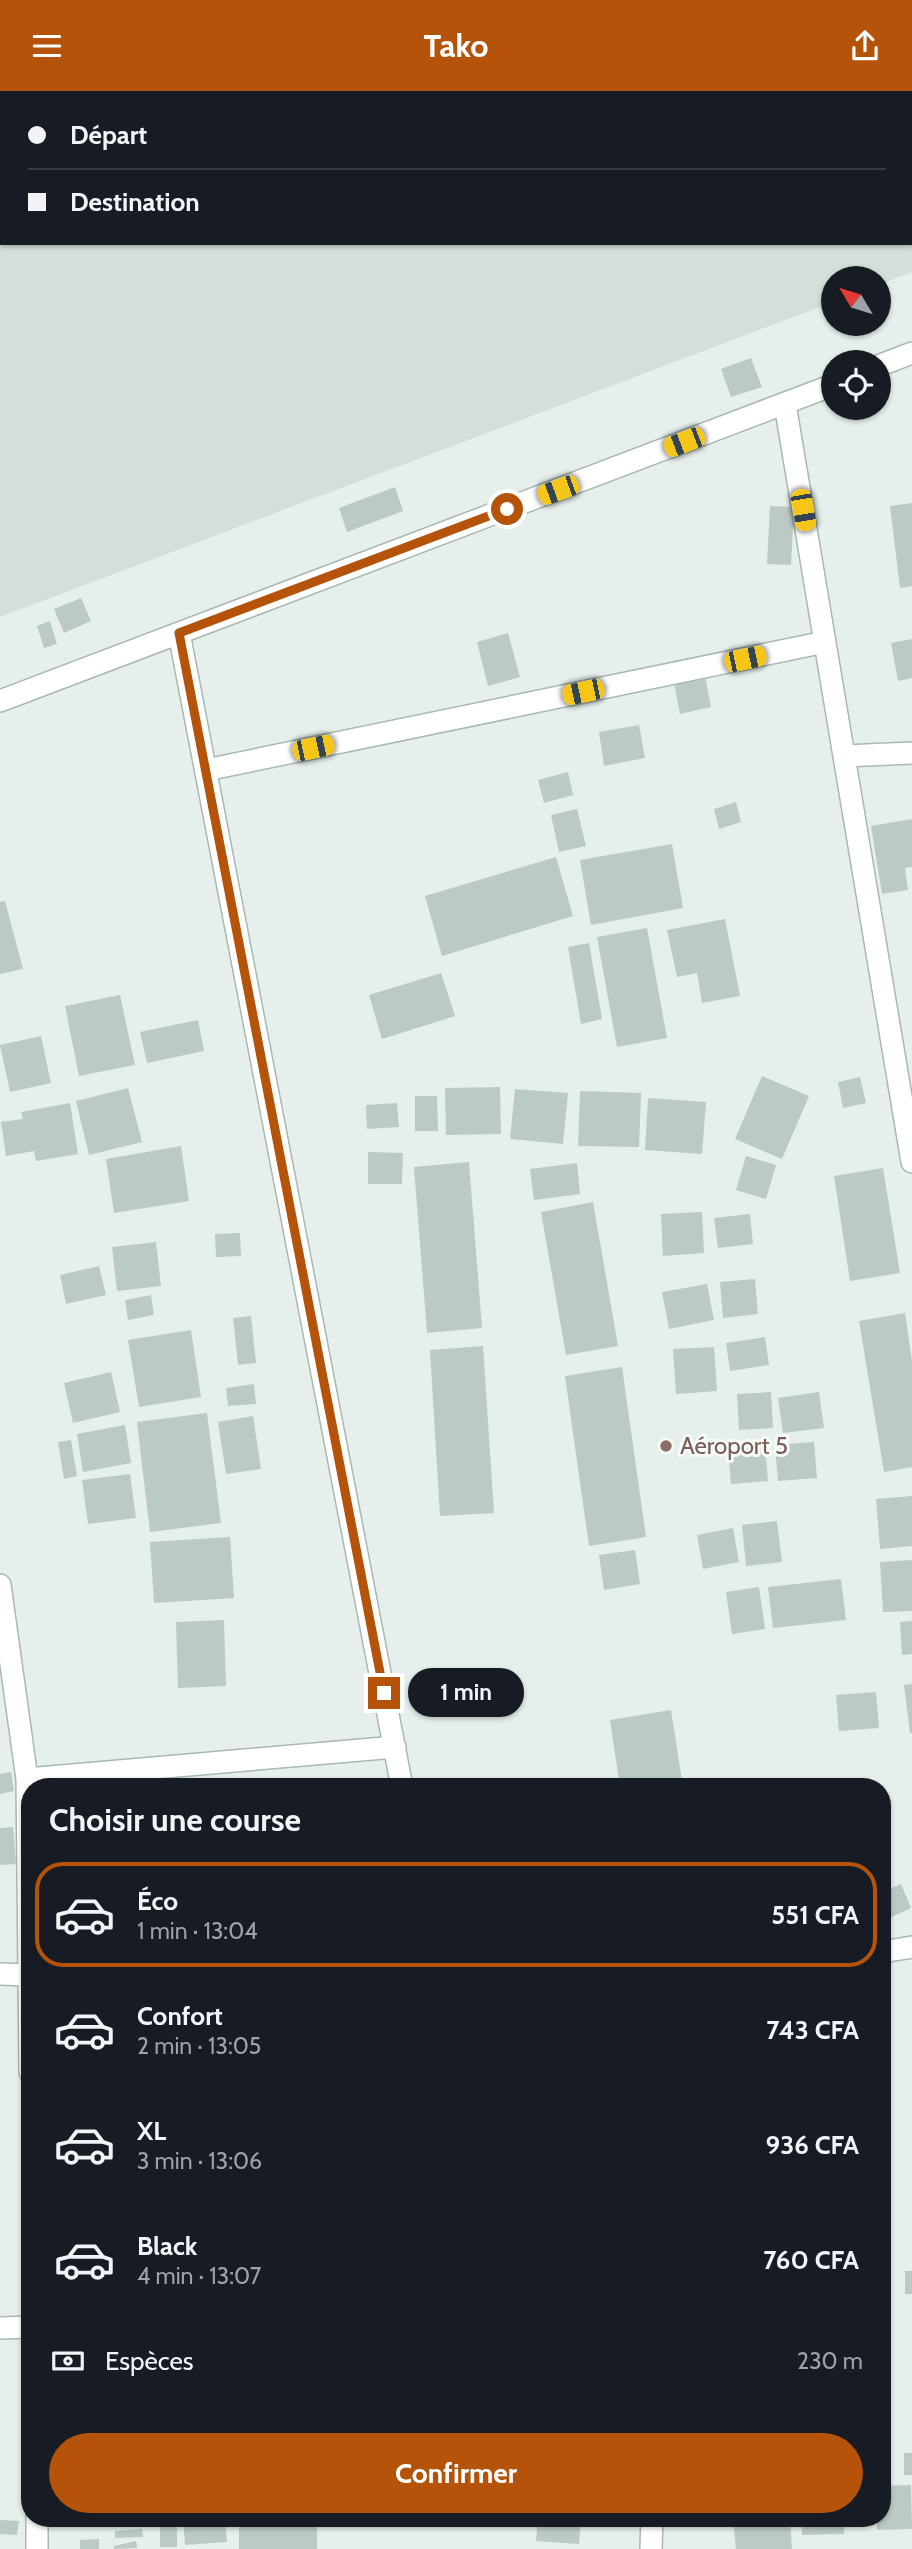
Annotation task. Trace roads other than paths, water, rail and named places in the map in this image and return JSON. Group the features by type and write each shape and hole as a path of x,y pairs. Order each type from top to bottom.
{"street":[{"path":"891,361 912,353"},
{"path":"0,701 821,390"},
{"path":"785,404 844,756 902,1042 912,1162"},
{"path":"179,633 400,1778"},
{"path":"205,771 825,642"},
{"path":"844,756 912,753"},
{"path":"0,1585 27,1778"},
{"path":"38,1778 395,1747"},
{"path":"891,1950 912,1947"},
{"path":"0,1974 21,1975"},
{"path":"0,2328 21,2327"},
{"path":"37,2527 37,2549"},
{"path":"651,2549 652,2527"}],"place":[{"name":"Aéroport 5","path":"666,1446"}]}
